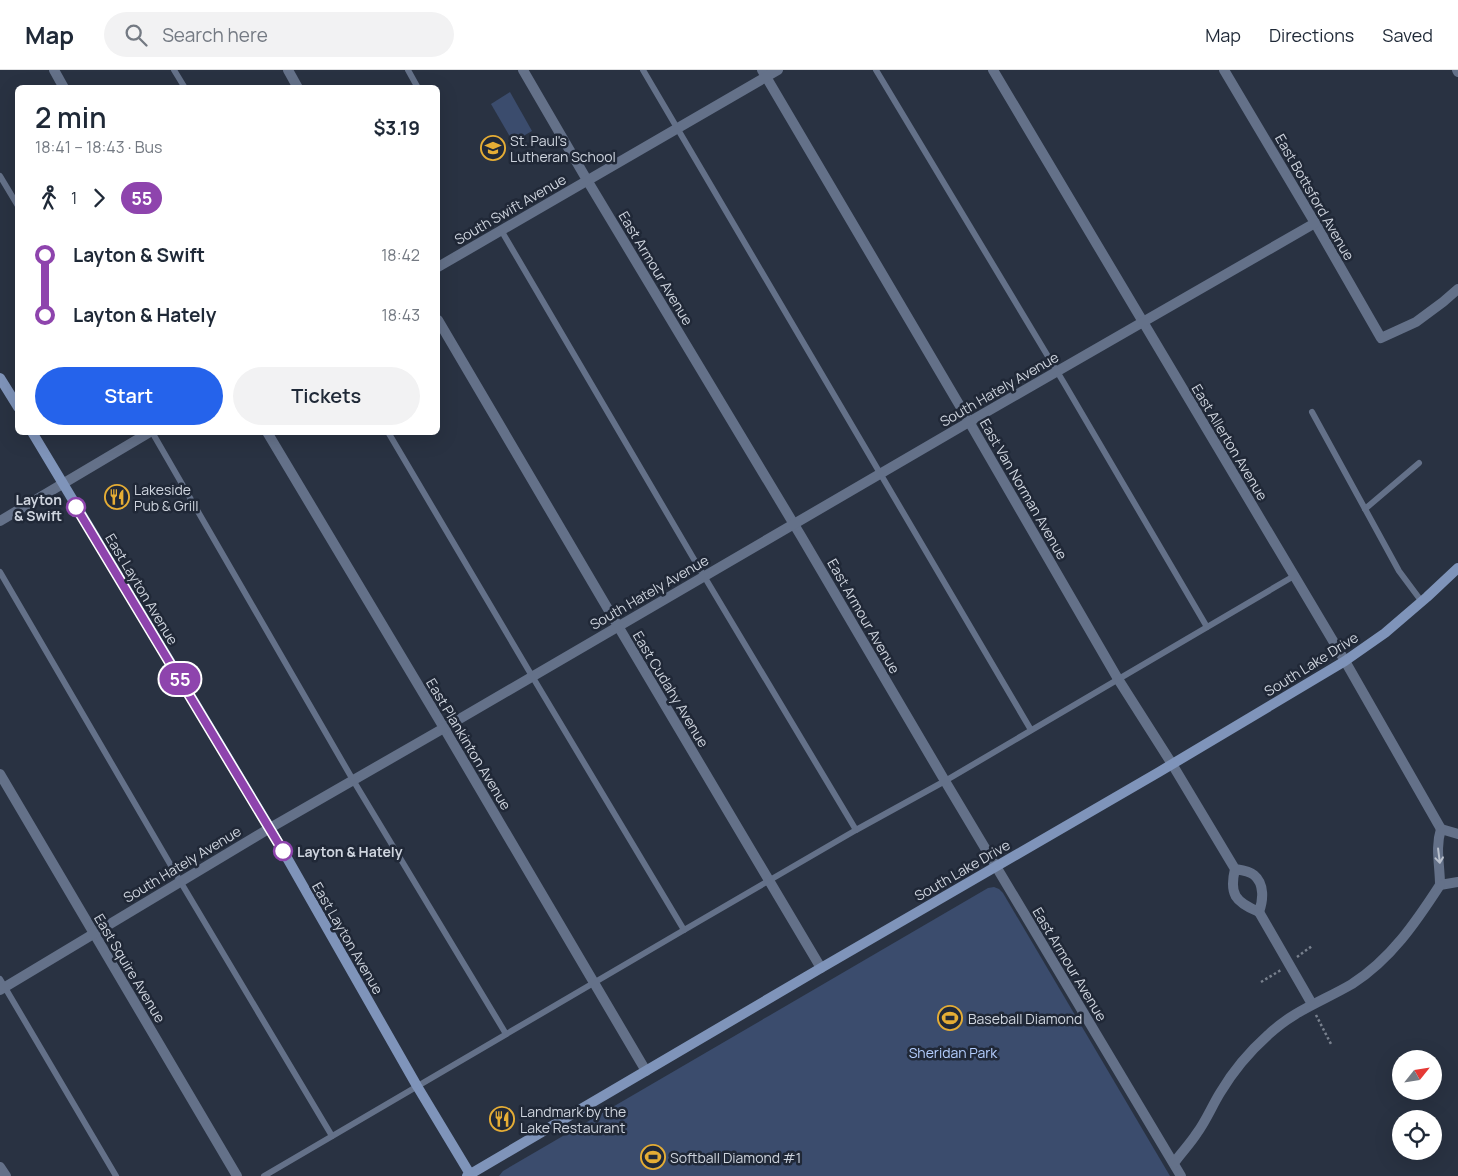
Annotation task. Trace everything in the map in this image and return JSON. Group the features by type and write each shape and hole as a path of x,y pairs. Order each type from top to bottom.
{"main road":[{"path":"0,378 15,403"},
{"name":"East Layton Avenue","path":"34,435 270,828 470,1175"},
{"name":"South Lake Drive","path":"470,1175 1345,661 1385,633 1458,568"}],"street":[{"path":"54,70 62,85"},
{"path":"288,70 296,85"},
{"name":"East Armour Avenue","path":"524,70 587,180 794,524 1181,1176"},
{"name":"South Swift Avenue","path":"440,266 677,128 764,73 778,70"},
{"name":"East Allerton Avenue","path":"993,70 1345,661 1441,829"},
{"name":"East Bottsford Avenue","path":"1224,70 1381,338 1416,322 1458,289"},
{"name":"East Van Norman Avenue","path":"764,73 1118,680 1172,764 1235,869"},
{"name":"South Hately Avenue","path":"2,985 94,934 270,828 1315,223"},
{"name":"East Cudahy Avenue","path":"440,323 821,968"},
{"path":"0,521 146,435"},
{"name":"East Plankinton Avenue","path":"269,435 646,1071"},
{"name":"East Squire Avenue","path":"0,774 237,1176"},
{"path":"1174,1163 1198,1133 1238,1066 1270,1033 1290,1016 1352,984 1393,950 1411,928 1440,885 1437,844 1441,829 1458,834"},
{"path":"1258,912 1262,903 1260,882 1254,875 1235,869 1232,882 1233,894 1240,903 1258,912 1311,1005"},
{"path":"1440,885 1458,882"},
{"path":"0,1167 6,1176"}],"lane":[{"path":"174,70 183,85"},
{"path":"408,70 416,85"},
{"path":"643,70 1031,730"},
{"path":"876,70 1207,627"},
{"path":"0,176 15,201"},
{"path":"501,230 856,830"},
{"path":"1312,412 1399,571 1422,602"},
{"path":"153,435 353,780 506,1034"},
{"path":"390,435 684,930"},
{"path":"1365,509 1419,463"},
{"path":"0,572 180,881 332,1136"},
{"path":"264,1176 594,982 856,830 945,781 1294,576"},
{"path":"2,985 116,1176"}],"path":[{"path":"1261,982 1289,965 1312,946"},
{"path":"1311,1005 1332,1046"}],"green space":[{"path":"510,92 532,131 513,142 491,104"},
{"name":"Sheridan Park","path":"994,887 1003,893 1170,1176 499,1176 503,1171 988,888"}],"bus line":[{"name":"55","path":"76,507 283,851"}],"place":[{"name":"St. Paul's Lutheran School","path":"493,148"},
{"name":"Lakeside Pub & Grill","path":"117,497"},
{"name":"Layton & Swift","path":"76,507"},
{"name":"Layton & Hately","path":"283,851"},
{"name":"Baseball Diamond","path":"950,1018"},
{"name":"Landmark by the Lake Restaurant","path":"502,1119"},
{"name":"Softball Diamond #1","path":"653,1157"}]}
